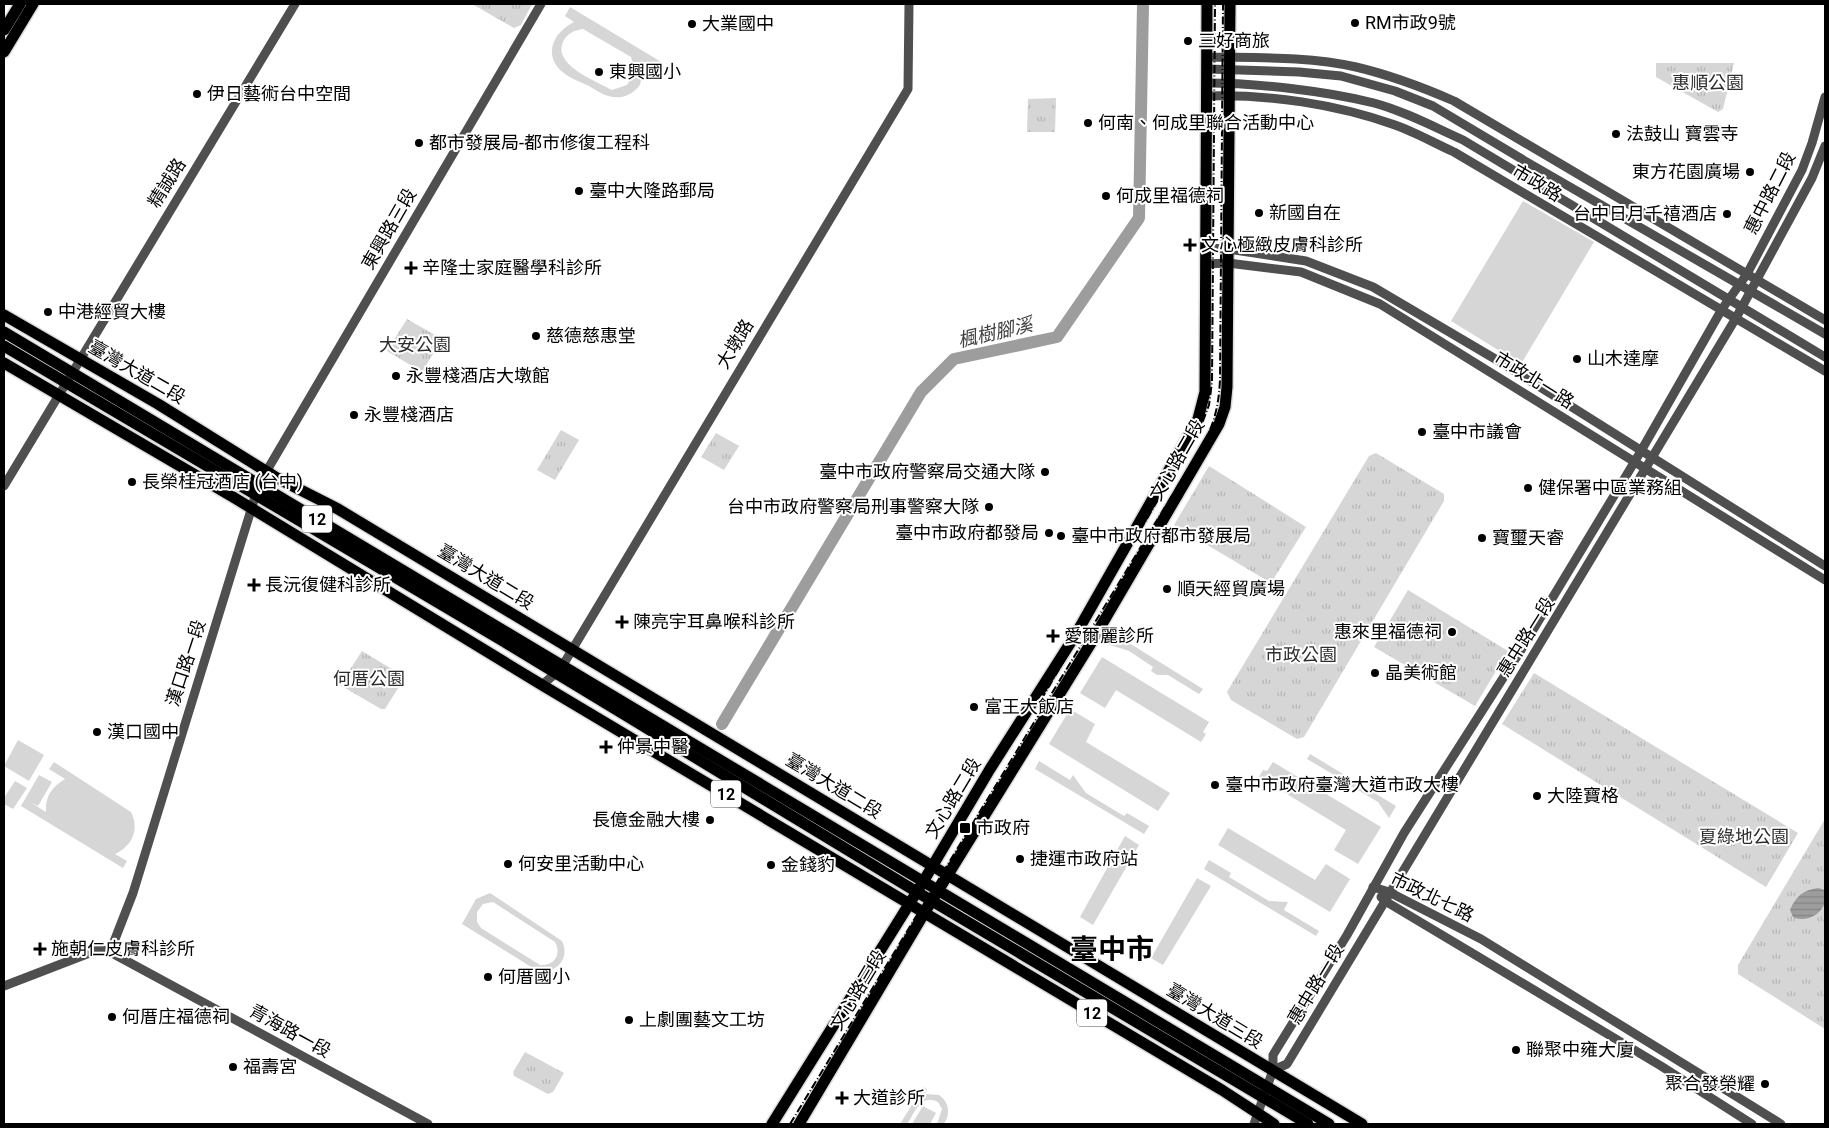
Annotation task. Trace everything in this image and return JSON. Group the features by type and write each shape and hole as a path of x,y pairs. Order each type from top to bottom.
{"main road":[{"path":"4,30 20,4"},
{"path":"4,52 33,4"},
{"name":"文心路二段","path":"910,903 990,770 1076,634 1198,419 1205,392 1207,4"},
{"name":"文心路二段","path":"948,874 1105,618 1219,424 1225,407 1227,387 1230,4"},
{"name":"臺灣大道二段","path":"4,315 266,470 338,509 948,874"},
{"name":"臺灣大道二段","path":"4,332 68,378"},
{"name":"臺灣大道二段","path":"4,346 68,378 256,489 935,896"},
{"name":"12","path":"4,363 910,903 1032,979 1222,1090 1256,1120 1274,1124"},
{"name":"文心路三段","path":"799,1124 948,874"},
{"name":"臺灣大道三段","path":"948,874 1362,1124"},
{"name":"臺灣大道三段","path":"935,896 1266,1092 1329,1124"},
{"name":"文心路三段","path":"772,1124 910,903"},
{"name":"臺灣大道三段","path":"1266,1092 1308,1124"}],"street":[{"name":"精誠路","path":"4,486 295,4"},
{"name":"東興路三段","path":"266,470 542,4"},
{"name":"大墩路","path":"542,685 559,669 572,649 908,89 909,4"},
{"name":"市政路","path":"1207,63 1326,62 1355,67 1416,84 1454,101 1825,320"},
{"name":"市政路","path":"1230,63 1341,76 1395,91 1434,106 1525,161 1825,334"},
{"name":"市政路","path":"1207,83 1230,83 1375,103 1420,120 1463,140 1825,357"},
{"name":"市政路","path":"1206,96 1230,95 1270,98 1346,111 1395,125 1454,152 1602,242 1722,309 1825,371"},
{"name":"惠中路二段","path":"1729,299 1747,274 1802,170 1825,97"},
{"name":"惠中路二段","path":"1752,292 1812,178 1825,146"},
{"name":"市政北一路","path":"1205,248 1228,249 1306,261 1373,287 1502,363 1825,566"},
{"name":"市政北一路","path":"1205,264 1228,262 1301,272 1380,304 1825,580"},
{"name":"惠中路一段","path":"1729,299 1635,462 1498,688 1444,768 1373,887 1347,935 1273,1056 1273,1070 1287,1064 1752,292"},
{"name":"漢口路一段","path":"110,952 133,893 256,489 266,470"},
{"name":"市政北七路","path":"1373,887 1389,892 1481,939 1781,1124"},
{"name":"市政北七路","path":"1373,887 1385,901 1661,1066 1752,1124"},
{"path":"4,986 100,949 110,952"},
{"name":"青海路一段","path":"110,952 428,1124"},
{"path":"1256,1120 1273,1070"}],"green space":[{"path":"472,4 532,4 521,25 514,28"},
{"path":"570,7 663,63 656,72 644,65 640,85 629,94 617,97 600,93 565,74 554,60 552,53 555,39 560,32 574,22 565,16","holes":["583,29 631,57 635,71 627,85 612,90 577,71 563,57 561,49 568,35"]},
{"name":"惠順公園","path":"1656,63 1734,63 1723,109 1718,112 1656,77"},
{"path":"1056,98 1055,132 1027,132 1028,99"},
{"path":"1523,201 1594,242 1521,364 1451,321"},
{"name":"大安公園","path":"407,319 442,339 422,372 387,351"},
{"path":"561,430 579,440 555,480 537,470"},
{"path":"716,433 739,446 724,470 701,457"},
{"name":"市政公園","path":"1376,453 1444,494 1444,501 1304,737 1297,739 1231,700 1227,692 1369,456"},
{"path":"1209,466 1306,527 1271,583 1174,525"},
{"name":"市政公園","path":"1408,590 1508,651 1475,706 1374,647"},
{"path":"1113,633 1203,689 1199,694 1168,675 1157,675 1151,671 1153,667 1129,651 1107,644"},
{"name":"何厝公園","path":"362,651 405,677 385,709 381,709 340,685"},
{"path":"1102,657 1209,722 1203,732 1206,734 1201,742 1116,690 1105,708 1080,693"},
{"name":"夏綠地公園","path":"1534,673 1798,833 1766,887 1502,724"},
{"path":"1070,709 1095,724 1086,742 1170,793 1158,811 1049,744"},
{"path":"18,740 44,755 29,781 4,766"},
{"path":"1310,754 1396,806 1389,818 1378,802 1348,784 1344,791 1336,776 1307,759"},
{"path":"1039,761 1070,780 1073,775 1086,793 1124,816 1127,813 1149,826 1144,834 1035,769"},
{"path":"54,762 131,812 135,825 133,837 126,847 115,854 127,861 123,868 21,806 39,775 52,782 38,806 30,802 46,812 50,792 65,779 49,769"},
{"path":"1273,762 1381,827 1358,864 1334,850 1346,830 1259,777 1263,770 1267,771"},
{"path":"15,781 27,788 13,809 4,804 4,798"},
{"path":"1825,819 1825,1029 1738,974 1738,965"},
{"path":"1228,828 1315,880 1326,864 1350,879 1330,912 1218,845"},
{"path":"1125,836 1139,845 1093,925 1080,917"},
{"path":"1209,860 1231,873 1229,877 1269,901 1288,902 1284,910 1319,931 1316,936 1204,869"},
{"path":"1197,878 1211,886 1163,965 1151,958"},
{"path":"490,893 562,941 564,946 563,959 558,966 550,971 555,974 552,980 462,924 476,899","holes":["493,902 555,942 558,951 555,959 549,964 540,965 481,928 477,922 477,912 483,904"]},
{"path":"525,1052 564,1073 553,1092 548,1094 514,1076 513,1072"},
{"path":"923,1087 927,1089 925,1094 939,1095 947,1104 948,1116 944,1124 937,1124 942,1109 938,1102 927,1100 919,1105 907,1124 900,1124"},
{"path":"923,1106 936,1113 930,1124 912,1124"}],"shaded area":[{"path":"1818,888 1825,890 1825,902 1820,911 1808,918 1798,919 1793,917 1790,910 1798,897 1808,890"}],"waterway":[{"name":"楓樹腳溪","path":"722,724 921,392 954,359 1057,337 1139,218 1143,4"}],"railway":[{"path":"1041,700 1201,426 1209,405 1212,382 1215,4"},
{"path":"790,1124 1204,443 1211,428 1219,396 1220,379 1223,4"}],"place":[{"name":"RM市政9號","path":"1355,23"},
{"name":"大業國中","path":"692,24"},
{"name":"三好商旅","path":"1188,41"},
{"name":"東興國小","path":"599,72"},
{"name":"伊日藝術台中空間","path":"197,94"},
{"name":"何南、何成里聯合活動中心","path":"1088,123"},
{"name":"法鼓山 寶雲寺","path":"1616,134"},
{"name":"都市發展局-都市修復工程科","path":"419,143"},
{"name":"東方花園廣場","path":"1750,172"},
{"name":"臺中大隆路郵局","path":"579,191"},
{"name":"何成里福德祠","path":"1106,196"},
{"name":"新國自在","path":"1259,213"},
{"name":"台中日月千禧酒店","path":"1727,214"},
{"name":"文心極緻皮膚科診所","path":"1190,245"},
{"name":"辛隆士家庭醫學科診所","path":"411,268"},
{"name":"中港經貿大樓","path":"48,312"},
{"name":"慈德慈惠堂","path":"536,336"},
{"name":"山木達摩","path":"1577,359"},
{"name":"永豐棧酒店大墩館","path":"396,376"},
{"name":"永豐棧酒店","path":"354,415"},
{"name":"臺中市議會","path":"1422,432"},
{"name":"臺中市政府警察局交通大隊","path":"1045,472"},
{"name":"長榮桂冠酒店 (台中)","path":"132,482"},
{"name":"健保署中區業務組","path":"1528,488"},
{"name":"台中市政府警察局刑事警察大隊","path":"989,507"},
{"name":"臺中市政府都發局","path":"1049,533"},
{"name":"臺中市政府都市發展局","path":"1061,536"},
{"name":"寶璽天睿","path":"1482,538"},
{"name":"長沅復健科診所","path":"254,585"},
{"name":"順天經貿廣場","path":"1167,589"},
{"name":"陳亮宇耳鼻喉科診所","path":"622,622"},
{"name":"惠來里福德祠","path":"1452,632"},
{"name":"愛爾麗診所","path":"1053,636"},
{"name":"晶美術館","path":"1375,673"},
{"name":"富王大飯店","path":"974,707"},
{"name":"漢口國中","path":"97,732"},
{"name":"仲景中醫","path":"606,747"},
{"name":"臺中市政府臺灣大道市政大樓","path":"1215,785"},
{"name":"大陸寶格","path":"1537,796"},
{"name":"長億金融大樓","path":"710,820"},
{"name":"市政府","path":"965,828"},
{"name":"捷運市政府站","path":"1020,859"},
{"name":"何安里活動中心","path":"508,864"},
{"name":"金錢豹","path":"771,865"},
{"name":"施朝仁皮膚科診所","path":"40,949"},
{"name":"何厝國小","path":"488,977"},
{"name":"何厝庄福德祠","path":"112,1017"},
{"name":"上劇團藝文工坊","path":"629,1020"},
{"name":"聯聚中雍大廈","path":"1516,1050"},
{"name":"福壽宮","path":"233,1067"},
{"name":"聚合發榮耀","path":"1765,1084"},
{"name":"大道診所","path":"842,1098"}],"district":[{"name":"臺中市","path":"1112,949"}]}
